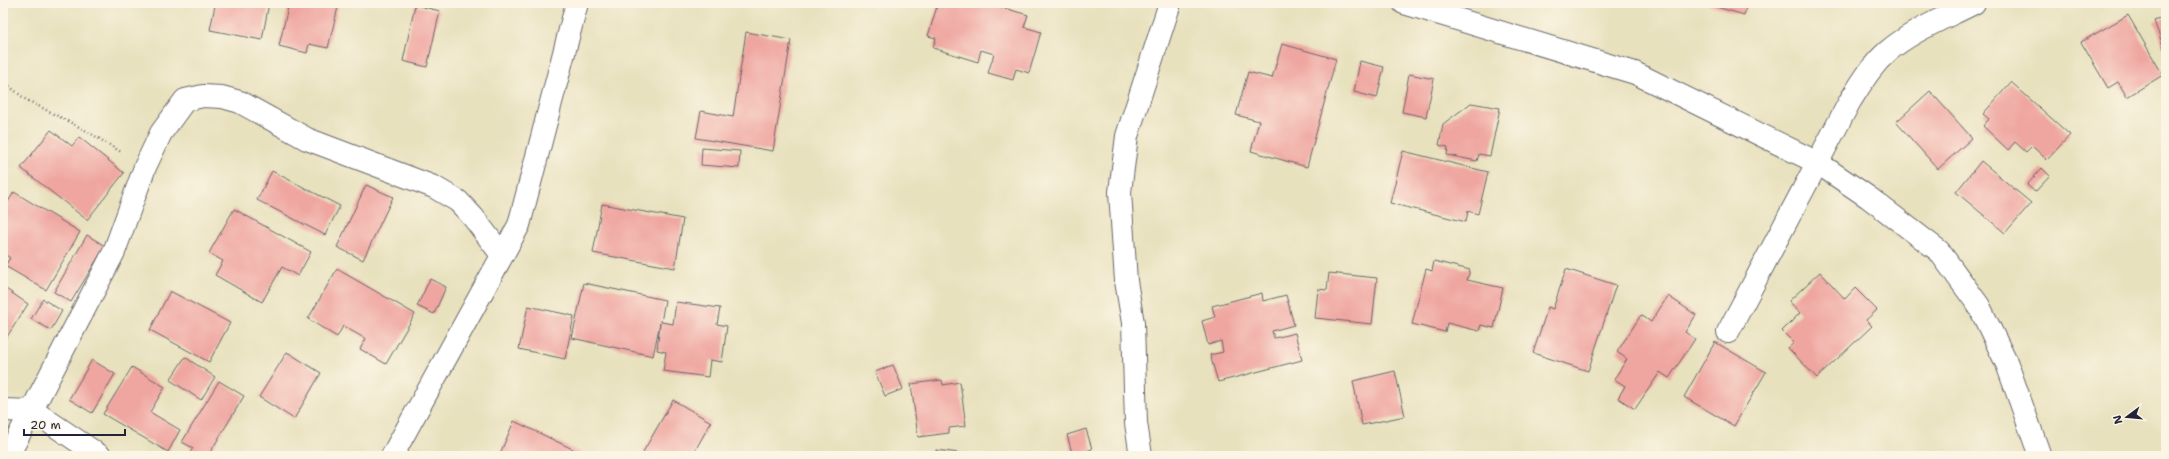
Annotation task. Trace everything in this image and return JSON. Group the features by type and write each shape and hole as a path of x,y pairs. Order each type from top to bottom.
{"street":[{"path":"392,456 519,224 578,3"},
{"path":"1141,456 1136,423 1132,323 1126,281 1120,192 1127,136 1170,3"},
{"path":"1404,3 1635,73 1818,163 1868,197 1938,252 1979,306 2008,364 2040,456"},
{"path":"1728,332 1867,74 1887,52 1911,36 1974,3"},
{"path":"8,456 33,411 114,252 145,167 161,133 185,100 203,96 222,97 240,102 307,139 434,187 458,201 473,217 502,255"},
{"path":"3,410 33,411 100,456"}],"path":[{"path":"3,81 25,99 85,130 145,167"}],"building":[{"path":"207,3 269,3 262,40 210,30 215,5"},
{"path":"289,3 339,3 328,48 309,44 307,53 279,46"},
{"path":"938,3 987,3 1028,15 1024,27 1041,32 1029,73 1016,69 1013,80 988,73 994,54 981,50 978,62 933,48 936,38 928,36"},
{"path":"1703,3 1747,3 1744,15"},
{"path":"415,5 440,11 427,67 403,61"},
{"path":"2128,15 2163,75 2127,97 2118,82 2108,88 2081,42"},
{"path":"2166,17 2166,54 2154,21"},
{"path":"746,32 791,40 773,151 696,138 701,111 733,117"},
{"path":"1282,44 1336,59 1307,167 1251,151 1259,121 1236,115 1248,72 1272,78"},
{"path":"1360,61 1384,67 1377,98 1354,92"},
{"path":"1409,74 1434,79 1426,117 1402,112"},
{"path":"2011,82 2070,135 2047,160 2032,146 2026,152 2015,142 2008,150 1983,126 1989,119 1983,114"},
{"path":"1930,91 1972,138 1938,169 1896,122"},
{"path":"1471,103 1500,108 1490,156 1479,154 1477,161 1447,155 1448,147 1439,145 1443,124"},
{"path":"51,130 72,146 79,137 124,173 87,220 21,168"},
{"path":"702,148 740,151 739,168 701,165"},
{"path":"1403,151 1488,172 1478,214 1468,211 1466,222 1390,203"},
{"path":"1981,161 2031,203 2005,233 1956,192"},
{"path":"2042,168 2050,176 2035,192 2027,185"},
{"path":"272,171 340,206 325,235 257,200"},
{"path":"366,185 393,197 363,260 337,247"},
{"path":"14,192 80,232 46,290 5,266 10,258 3,253 3,210"},
{"path":"602,204 683,219 675,268 593,253"},
{"path":"234,209 311,252 298,276 282,267 262,302 215,275 223,261 209,253"},
{"path":"87,235 105,246 71,302 54,292"},
{"path":"1434,261 1470,270 1467,280 1503,288 1494,328 1481,325 1479,331 1447,323 1445,332 1412,324 1426,269 1432,271"},
{"path":"337,269 415,314 386,364 360,349 366,339 343,326 337,337 308,319"},
{"path":"1566,269 1616,285 1588,371 1533,353 1548,307 1553,309"},
{"path":"1820,272 1845,299 1855,288 1877,310 1866,320 1872,326 1817,378 1788,348 1794,343 1782,331 1800,313 1789,301"},
{"path":"1329,273 1377,278 1372,324 1315,318 1318,289 1327,290"},
{"path":"430,279 446,287 434,314 417,306"},
{"path":"584,283 665,300 661,322 673,324 676,302 720,308 717,324 727,326 722,362 710,360 708,377 663,371 666,352 657,350 660,323 653,356 572,338"},
{"path":"3,287 28,304 3,343"},
{"path":"170,291 230,323 209,362 150,330"},
{"path":"1262,293 1263,301 1286,295 1294,325 1272,331 1274,338 1295,333 1302,360 1218,382 1210,355 1223,352 1221,341 1208,345 1202,321 1215,317 1212,306"},
{"path":"1668,296 1696,315 1685,332 1695,339 1669,378 1660,372 1635,409 1618,398 1625,386 1614,379 1627,359 1617,352 1641,315 1651,322"},
{"path":"43,299 62,311 51,330 31,319"},
{"path":"528,306 574,316 565,359 519,349"},
{"path":"1715,342 1766,372 1734,426 1684,397"},
{"path":"287,352 321,373 294,419 259,397"},
{"path":"185,357 215,377 201,400 170,380"},
{"path":"92,360 115,374 92,413 69,399"},
{"path":"893,365 903,389 885,396 875,372"},
{"path":"132,367 165,387 150,412 180,430 168,452 103,414"},
{"path":"1395,371 1405,416 1362,425 1353,381"},
{"path":"942,380 943,385 960,382 966,426 949,428 949,433 918,437 911,384"},
{"path":"219,381 244,396 208,456 188,456 193,448 182,442"},
{"path":"673,400 711,422 692,456 650,456 643,452"},
{"path":"514,421 583,454 582,456 499,456"},
{"path":"1086,429 1092,449 1084,452 1085,456 1073,456 1067,435"},
{"path":"936,450 959,453 959,456 935,456"}]}
